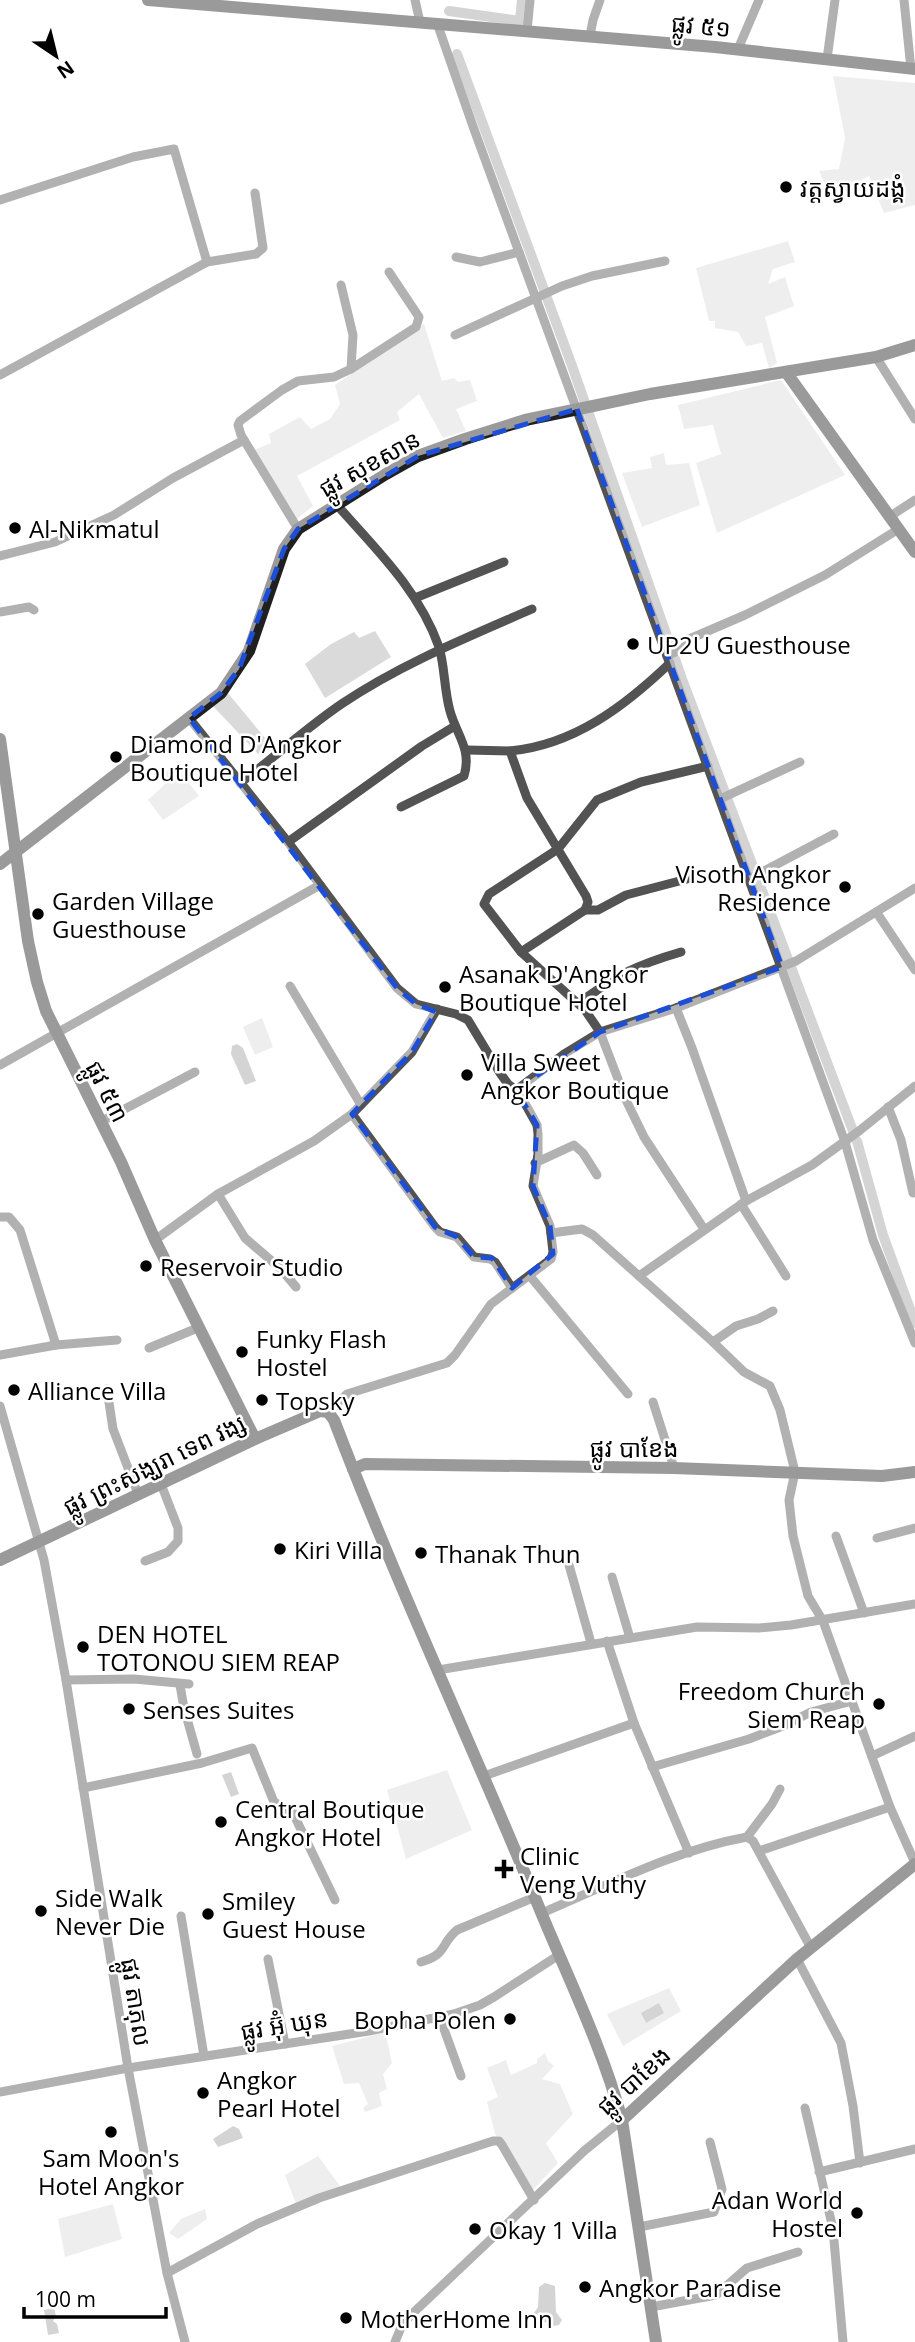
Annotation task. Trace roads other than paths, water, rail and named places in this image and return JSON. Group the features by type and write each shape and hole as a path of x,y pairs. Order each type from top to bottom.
{"street":[{"name":"ផ្លូវ ៥១","path":"148,0 213,2 738,49 913,69"},
{"path":"415,0 420,22"},
{"path":"527,31 530,0"},
{"path":"590,36 600,0"},
{"path":"738,49 759,0"},
{"path":"827,59 835,0"},
{"path":"904,0 913,69"},
{"path":"437,23 519,252 583,408 673,655 708,766 726,796 788,964 848,1139 873,1240 915,1343"},
{"path":"0,200 133,157 174,149 207,262"},
{"path":"0,375 207,262 260,251 262,247 255,193"},
{"path":"456,257 480,262 519,252"},
{"path":"455,335 549,291 592,276 665,261"},
{"path":"298,529 244,440 238,425 282,390 298,381 334,377 351,369 418,325 419,317 389,272"},
{"path":"341,285 354,335 351,369"},
{"name":"ផ្លូវ សុខសាន","path":"0,864 221,693 239,669 254,638 284,549 298,529 418,456 525,420 650,394 876,356 915,345"},
{"path":"876,356 915,419"},
{"path":"786,372 915,552"},
{"path":"0,556 55,542 114,515 173,478 244,440"},
{"path":"888,517 915,500"},
{"path":"336,504 402,578 415,598 440,650 447,700 455,726 467,750 464,776 401,807"},
{"path":"467,750 510,751 553,741 595,723 635,696 687,640 814,581 897,530"},
{"path":"415,598 504,562"},
{"path":"0,612 29,607 34,610"},
{"path":"240,783 341,704 440,650 532,609"},
{"path":"189,718 288,842 397,988 415,1004 456,1014 468,1020 500,1073 516,1090 537,1125 538,1154 533,1186 548,1219 551,1233 553,1254 548,1263 486,1310 450,1361 347,1394 328,1412 334,1420 615,2092 622,2120 656,2342"},
{"path":"288,842 422,746 455,726"},
{"name":"ផ្លូវ ៥៣","path":"0,739 15,854 37,982 56,1035 121,1162 155,1240 255,1439"},
{"path":"510,751 527,798 586,896 588,902 585,910"},
{"path":"726,796 800,762"},
{"path":"704,1229 644,1137 626,1100 600,1032 579,1003 521,953 485,907 484,900 489,894 558,849 597,800 641,782 708,766"},
{"path":"755,876 834,834"},
{"path":"521,953 585,910 598,910 626,895 687,879"},
{"path":"0,1065 320,885"},
{"path":"516,1090 600,1032 676,1008 788,964 915,888"},
{"path":"877,913 915,970"},
{"path":"579,1003 622,973 646,962 681,952"},
{"path":"290,986 361,1105"},
{"path":"676,1008 744,1202 786,1276"},
{"path":"155,1240 218,1194 314,1141 352,1114 412,1052 437,1009"},
{"path":"100,1122 195,1072"},
{"path":"639,1276 744,1202 812,1165 915,1086"},
{"path":"888,1107 901,1140 913,1193"},
{"path":"352,1114 435,1227 440,1232 457,1237 474,1257 495,1262 512,1289"},
{"path":"535,1163 574,1145 583,1153 597,1175"},
{"path":"218,1194 245,1238 281,1269 296,1287"},
{"path":"0,1217 9,1217 20,1230 56,1345"},
{"path":"551,1233 582,1229 587,1231 744,1372 770,1386 780,1410 795,1472 789,1500 793,1536 808,1596 823,1621 890,1807 915,1863"},
{"path":"530,1276 628,1394"},
{"path":"713,1342 736,1326 773,1311"},
{"path":"149,1348 200,1327"},
{"path":"0,1355 56,1345 117,1340"},
{"path":"107,1389 113,1429 138,1494"},
{"path":"653,1402 674,1468"},
{"name":"ផ្លូវ តាភុល","path":"0,1406 40,1542 66,1681 128,2067 167,2273 185,2342"},
{"name":"ផ្លូវ ព្រះសង្ឃរា ទេព វង្ស","path":"0,1560 255,1439 320,1411 328,1412"},
{"name":"ផ្លូវ បាខែង","path":"353,1469 365,1464 674,1468 882,1476 915,1472"},
{"path":"145,1561 168,1552 178,1541 178,1528 161,1484"},
{"path":"877,1538 915,1528"},
{"path":"836,1536 864,1613"},
{"path":"569,1565 591,1643"},
{"path":"612,1577 630,1638"},
{"path":"438,1670 697,1627 759,1628 823,1621 915,1604"},
{"path":"607,1641 634,1723 689,1853"},
{"path":"66,1681 134,1679 185,1684 184,1708 197,1754"},
{"path":"652,1767 749,1738 811,1712 852,1701"},
{"path":"484,1776 634,1723"},
{"path":"872,1756 915,1736"},
{"path":"83,1788 202,1763 250,1747 274,1802 290,1810 295,1816 335,1900"},
{"path":"542,1913 654,1865 747,1837 780,1789"},
{"path":"759,1851 890,1807"},
{"path":"747,1837 759,1851 811,1948"},
{"name":"ផ្លូវ បាខែង","path":"395,2342 402,2325 413,2313 584,2151 622,2120 797,1959 915,1863"},
{"path":"421,1962 442,1952 450,1936 457,1930 535,1897"},
{"path":"181,1916 204,2056"},
{"name":"ផ្លូវ អ៊ុំ ឃុន","path":"0,2092 128,2067 440,2018 480,2005 558,1955"},
{"path":"268,1959 285,2043"},
{"path":"797,1959 841,2043 860,2163"},
{"path":"440,2018 461,2076"},
{"path":"805,2108 833,2229 843,2342"},
{"path":"167,2273 257,2224 319,2198 494,2141 499,2141 502,2145 534,2200"},
{"path":"639,2227 715,2212 722,2189 710,2142"},
{"path":"819,2172 915,2149"},
{"path":"651,2307 716,2295 747,2268 798,2252"}],"waterway":[{"path":"449,11 520,21 522,0"},
{"path":"457,54 571,363 682,679 853,1131"},
{"path":"857,1141 883,1235 915,1323"}],"place":[{"name":"វត្តស្វាយដង្គំ","path":"786,187"},
{"name":"Al-Nikmatul","path":"15,528"},
{"name":"UP2U Guesthouse","path":"633,644"},
{"name":"Diamond D'Angkor Boutique Hotel","path":"116,757"},
{"name":"Visoth Angkor Residence","path":"845,887"},
{"name":"Garden Village Guesthouse","path":"38,914"},
{"name":"Asanak D'Angkor Boutique Hotel","path":"445,987"},
{"name":"Villa Sweet Angkor Boutique","path":"467,1075"},
{"name":"Reservoir Studio","path":"146,1266"},
{"name":"Funky Flash Hostel","path":"242,1352"},
{"name":"Alliance Villa","path":"14,1390"},
{"name":"Topsky","path":"262,1400"},
{"name":"Kiri Villa","path":"280,1549"},
{"name":"Thanak Thun","path":"421,1553"},
{"name":"DEN HOTEL TOTONOU SIEM REAP","path":"83,1647"},
{"name":"Freedom Church Siem Reap","path":"879,1704"},
{"name":"Senses Suites","path":"129,1709"},
{"name":"Central Boutique Angkor Hotel","path":"221,1822"},
{"name":"Clinic Veng Vuthy","path":"504,1869"},
{"name":"Side Walk Never Die","path":"41,1911"},
{"name":"Smiley Guest House","path":"208,1914"},
{"name":"Bopha Polen","path":"510,2019"},
{"name":"Angkor Pearl Hotel","path":"203,2093"},
{"name":"Sam Moon's Hotel Angkor","path":"111,2132"},
{"name":"Adan World Hostel","path":"857,2213"},
{"name":"Okay 1 Villa","path":"475,2229"},
{"name":"Angkor Paradise","path":"585,2287"},
{"name":"MotherHome Inn","path":"346,2318"}]}
